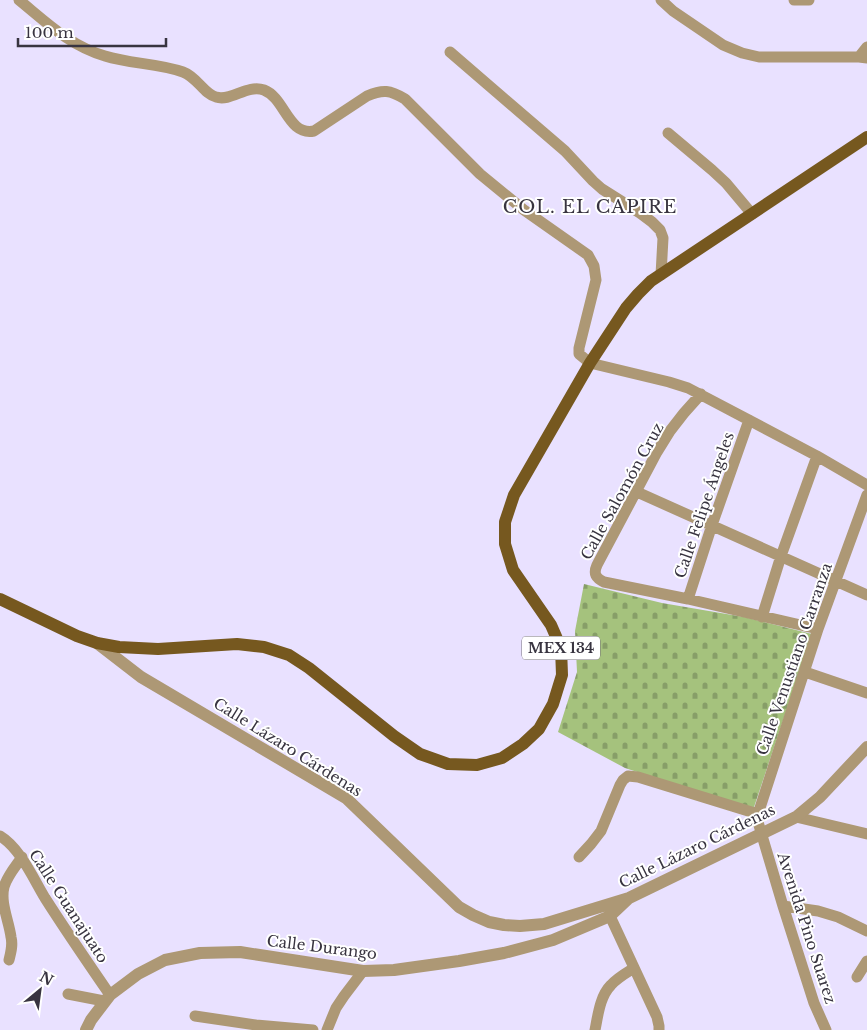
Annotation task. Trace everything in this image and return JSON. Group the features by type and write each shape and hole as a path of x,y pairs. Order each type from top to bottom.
{"main road":[{"name":"MEX 134","path":"0,599 77,636 97,643 119,647 158,649 237,644 264,647 289,655 310,668 394,736 420,754 448,764 477,765 502,758 523,744 539,729 553,704 562,675 561,648 551,625 513,570 505,544 505,522 514,495 590,363 626,308 650,281 662,275 867,137"}],"street":[{"path":"19,0 64,38 77,45 105,56 186,72 211,95 218,98 225,98 255,89 270,93 297,128 305,132 314,131 367,96 386,91 395,93 405,99 480,174 524,210 588,255 594,266 596,280 579,351 580,356 590,363 688,388 817,456 867,485"},
{"path":"661,0 673,11 723,45 742,53 760,57 863,57 867,46"},
{"path":"794,0 809,0"},
{"path":"450,52 565,151 602,189 652,222 660,230 663,238 662,275"},
{"path":"668,133 726,183 752,214"},
{"name":"Calle Salomón Cruz","path":"688,599 604,582 596,576 595,572 596,565 657,452 670,431 700,394"},
{"name":"Calle Felipe Ángeles","path":"688,599 749,420"},
{"path":"762,617 781,556 817,456"},
{"path":"637,492 867,595"},
{"name":"Calle Venustiano Carranza","path":"758,814 818,630 867,495"},
{"path":"688,599 818,630"},
{"name":"Calle Lázaro Cárdenas","path":"97,643 141,677 346,798 459,907 473,915 496,923 520,926 544,924 629,898 796,817 820,797 867,747"},
{"path":"805,672 867,693"},
{"path":"578,857 592,844 601,830 620,785 628,776 638,777 758,814 758,822 762,833"},
{"path":"796,817 867,834"},
{"name":"Avenida Pino Suarez","path":"762,833 814,1003 826,1030"},
{"name":"Calle Guanajuato","path":"0,836 22,857 91,968 107,998"},
{"path":"9,960 12,937 3,899 4,888 22,857"},
{"name":"Calle Durango","path":"86,1030 107,998 138,974 165,960 200,953 240,952 363,971 394,970 504,953 553,940 610,916 629,898"},
{"path":"783,906 828,914 867,931"},
{"path":"610,916 657,1017 659,1030"},
{"path":"858,977 867,962"},
{"path":"595,1030 606,990 616,980 634,968"},
{"path":"327,1030 336,1008 363,971"},
{"path":"68,994 107,998"},
{"path":"195,1016 252,1027 313,1030"}],"green space":[{"path":"584,584 662,603 744,617 812,634 753,810 625,768 558,732 577,672 575,631"}],"district":[{"name":"COL. EL CAPIRE","path":"590,207"}]}
